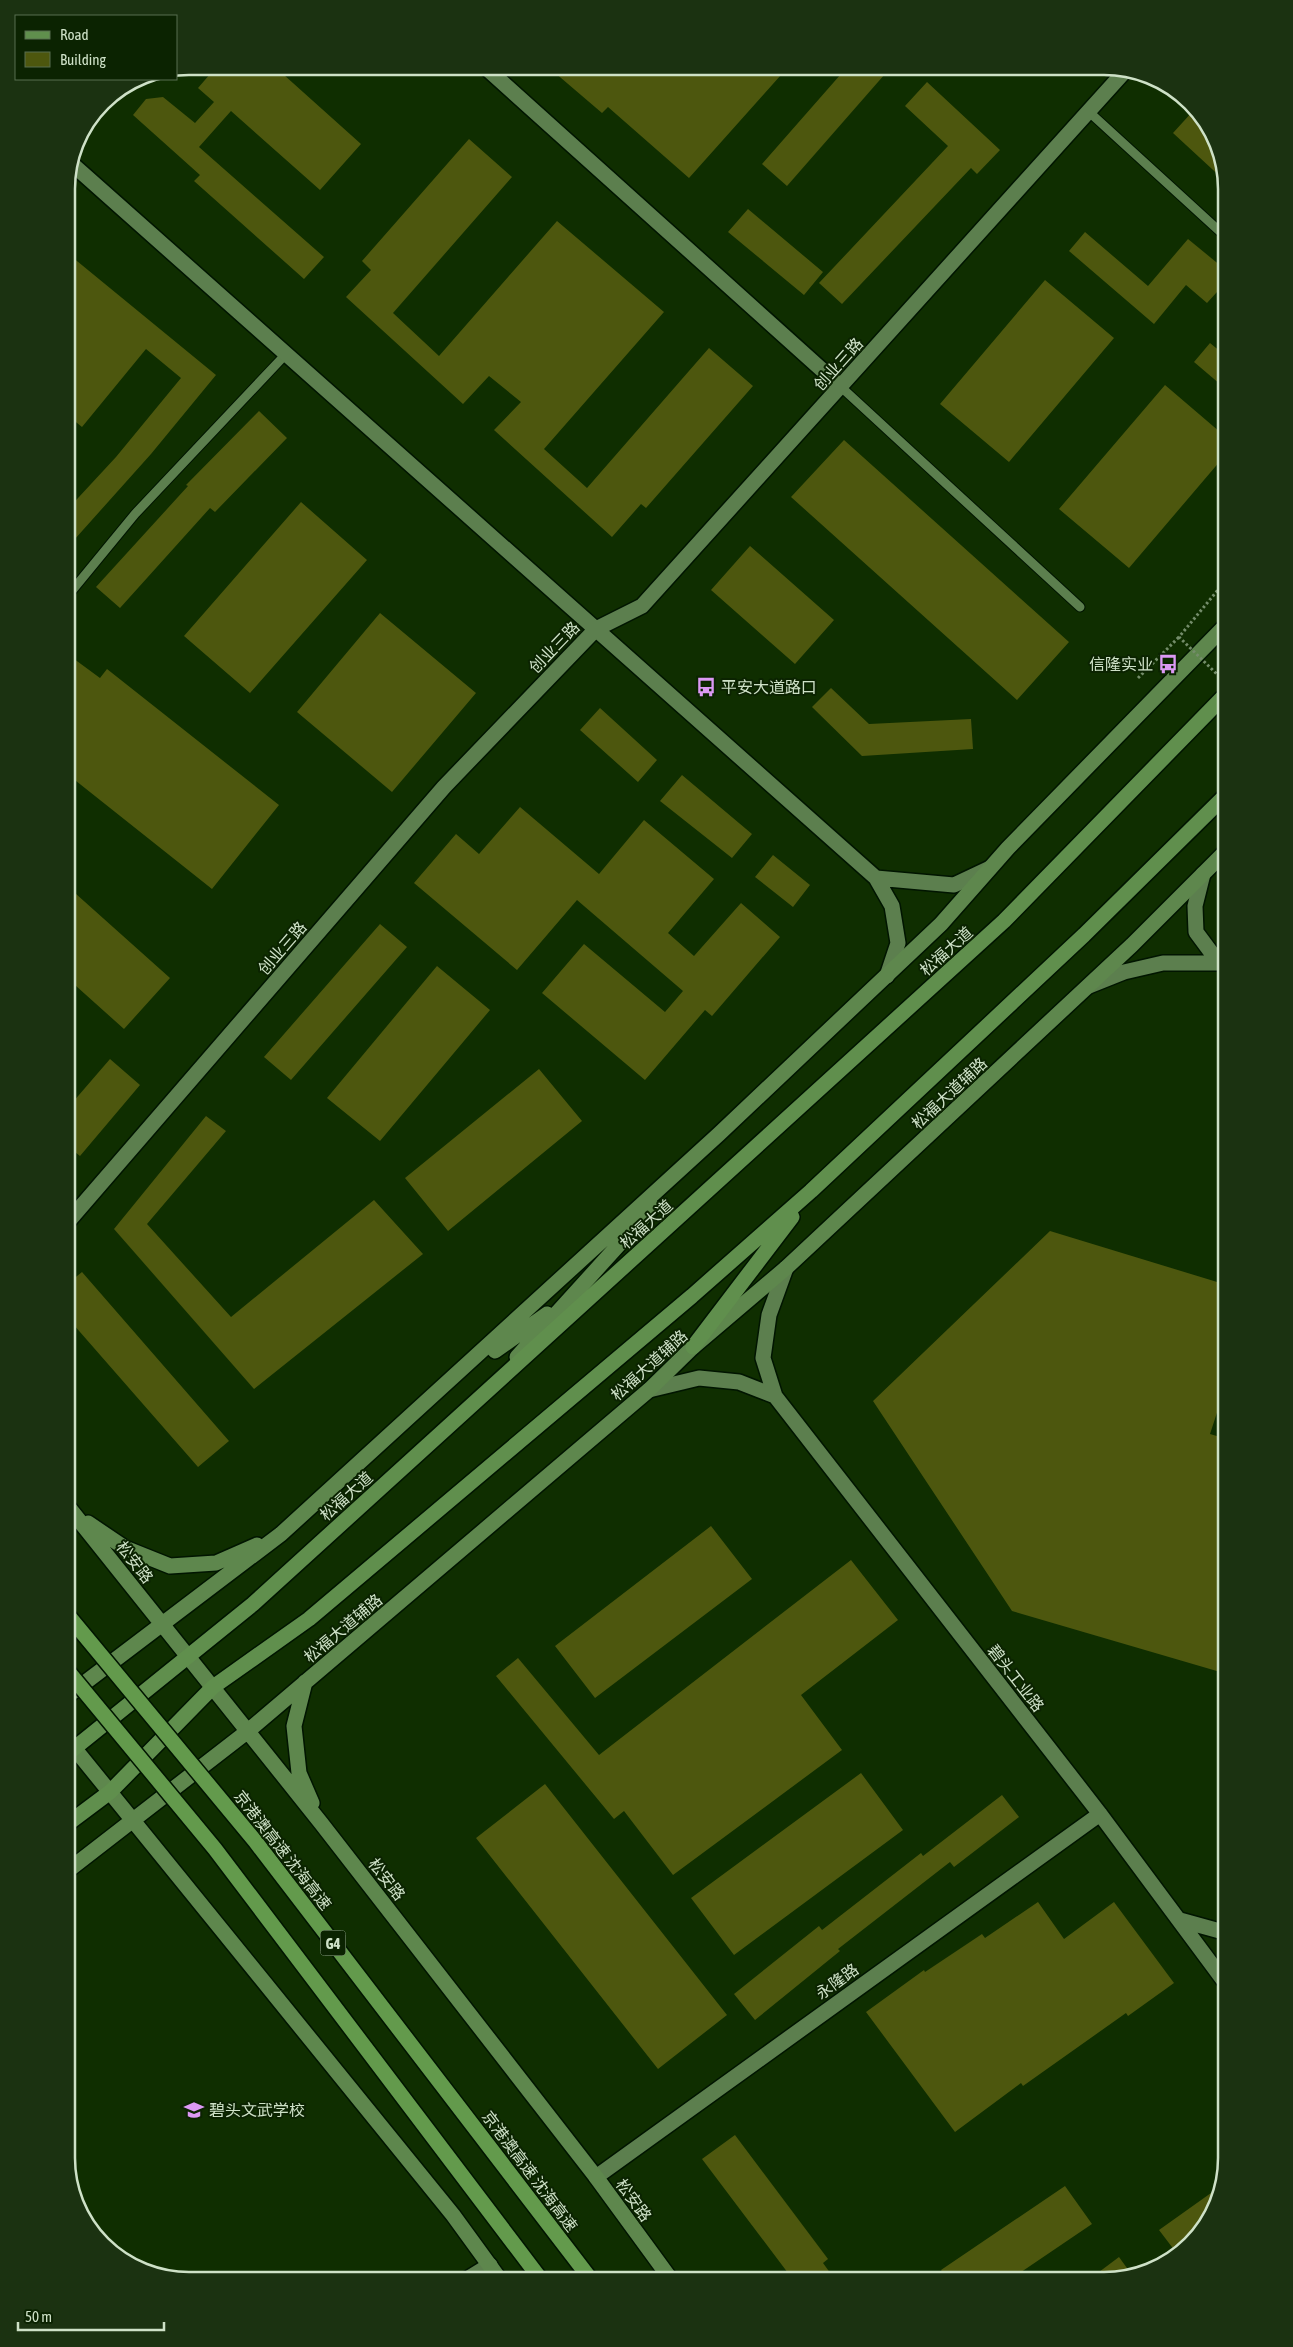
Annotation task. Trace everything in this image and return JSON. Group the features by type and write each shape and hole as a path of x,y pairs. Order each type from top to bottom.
{"highway":[{"name":"京港澳高速 沈海高速","path":"75,1624 255,1841 585,2272"},
{"name":"G4","path":"75,1679 216,1849 535,2272"}],"main road":[{"path":"75,1690 282,1534 719,1134 941,924 990,868 1218,633"},
{"name":"松福大道","path":"75,1743 253,1604 674,1222 1004,921 1218,702"},
{"path":"75,1818 110,1792 212,1687 309,1619 692,1296 811,1192 1084,935 1218,803"},
{"name":"松福大道辅路","path":"75,1865 248,1731 340,1655 649,1390 693,1347 786,1268 1088,986 1218,859"},
{"path":"473,1404 719,1134"},
{"path":"693,1347 811,1192"},
{"path":"421,1405 674,1222"},
{"path":"75,1512 125,1548 170,1566 216,1563 282,1534"},
{"name":"松安路","path":"75,1514 321,1823 596,2177 665,2272"},
{"path":"305,1682 294,1726 299,1773 321,1823"},
{"path":"75,1754 110,1792 453,2215 495,2272"}],"street":[{"path":"494,75 841,386"},
{"name":"创业三路","path":"75,1214 444,787 596,629 642,606 1120,76"},
{"path":"77,169 876,878 892,906 898,943 887,976"},
{"path":"876,878 954,885 990,868"},
{"path":"1203,874 1195,906 1196,932 1218,959"},
{"path":"1088,986 1124,972 1163,963 1218,965"},
{"path":"775,1396 763,1358 770,1315 786,1268"},
{"path":"649,1390 700,1378 740,1382 775,1396"},
{"name":"碧头工业路","path":"775,1396 1100,1814 1218,1973"},
{"name":"永隆路","path":"596,2177 1100,1814"},
{"path":"1180,1920 1218,1931"},
{"path":"479,2272 490,2265"}],"lane":[{"path":"1088,111 1218,230"},
{"path":"75,587 135,514 286,354"},
{"path":"841,386 1080,607"}],"path":[{"path":"1138,678 1179,637 1218,590"},
{"path":"1179,637 1218,675"}],"building":[{"path":"209,75 284,75 361,144 320,190 231,111 199,147 324,257 304,279 194,181 200,175 133,115 146,99 163,97 195,123 214,102 198,88"},
{"path":"558,75 781,75 689,178 608,107 602,113"},
{"path":"840,75 884,75 787,186 762,164"},
{"path":"927,82 1000,150 977,174 971,168 842,304 819,283 948,146 905,106"},
{"path":"1190,114 1203,132 1214,160 1217,174 1173,133"},
{"path":"469,139 512,177 393,313 439,356 557,221 664,312 544,449 587,488 709,348 753,386 646,508 641,504 612,537 494,430 521,402 489,376 463,404 346,297 371,270 362,261"},
{"path":"748,209 823,272 804,295 728,232"},
{"path":"1085,232 1148,286 1188,239 1218,264 1218,291 1207,303 1186,285 1154,324 1069,251"},
{"path":"75,259 216,375 151,454 75,539 75,501 116,457 181,378 146,349 82,427 75,421"},
{"path":"1045,280 1114,338 1009,462 940,404"},
{"path":"1210,343 1218,350 1218,382 1194,362"},
{"path":"1165,385 1218,430 1218,464 1129,568 1059,509"},
{"path":"259,411 287,438 215,512 210,508 120,608 96,587 188,486 186,485"},
{"path":"844,440 1069,642 1017,700 791,497"},
{"path":"301,502 367,560 250,693 184,636"},
{"path":"750,546 834,620 795,664 711,590"},
{"path":"380,613 476,693 392,792 297,712"},
{"path":"75,660 100,678 107,669 279,805 212,889 75,780"},
{"path":"831,688 869,724 971,719 973,749 862,756 812,707"},
{"path":"600,708 657,760 638,782 580,730"},
{"path":"682,775 752,834 732,858 660,801"},
{"path":"520,807 599,874 644,820 714,879 668,933 694,956 741,903 780,937 712,1016 705,1010 645,1080 542,993 584,944 665,1012 683,991 577,900 517,970 414,883 456,834 479,854"},
{"path":"773,855 810,885 793,907 755,877"},
{"path":"75,893 170,978 124,1029 75,985"},
{"path":"380,924 407,947 291,1080 264,1057"},
{"path":"437,966 490,1010 380,1141 327,1098"},
{"path":"110,1059 140,1085 80,1156 75,1152 75,1100"},
{"path":"539,1069 582,1121 448,1231 405,1178"},
{"path":"206,1116 226,1131 147,1224 231,1317 374,1200 423,1254 254,1389 114,1229"},
{"path":"1050,1231 1218,1282 1218,1410 1210,1434 1218,1436 1218,1671 1012,1611 873,1401"},
{"path":"82,1272 229,1441 198,1467 75,1326 75,1278"},
{"path":"711,1526 752,1579 595,1698 555,1646"},
{"path":"851,1560 898,1620 801,1695 842,1750 673,1875 624,1811 614,1819 496,1676 518,1658 599,1755"},
{"path":"861,1773 903,1830 734,1955 691,1898"},
{"path":"545,1784 727,2015 658,2069 476,1838"},
{"path":"1002,1795 1019,1817 954,1867 950,1862 838,1949 840,1951 755,2020 734,1994 819,1926 822,1930 921,1853 923,1856"},
{"path":"1038,1902 1064,1939 1114,1902 1174,1983 1128,2016 1126,2013 1023,2086 1021,2083 955,2132 866,2012 924,1970 925,1972 982,1934 985,1938"},
{"path":"735,2135 828,2259 823,2263 830,2272 787,2272 702,2159"},
{"path":"1065,2186 1092,2224 1021,2272 942,2272 941,2270"},
{"path":"1213,2192 1199,2221 1179,2244 1173,2248 1159,2230"},
{"path":"1119,2257 1128,2269 1111,2272 1099,2272"}],"place":[{"name":"信隆实业","path":"1168,664"},
{"name":"平安大道路口","path":"706,687"},
{"name":"碧头文武学校","path":"194,2110"}]}
